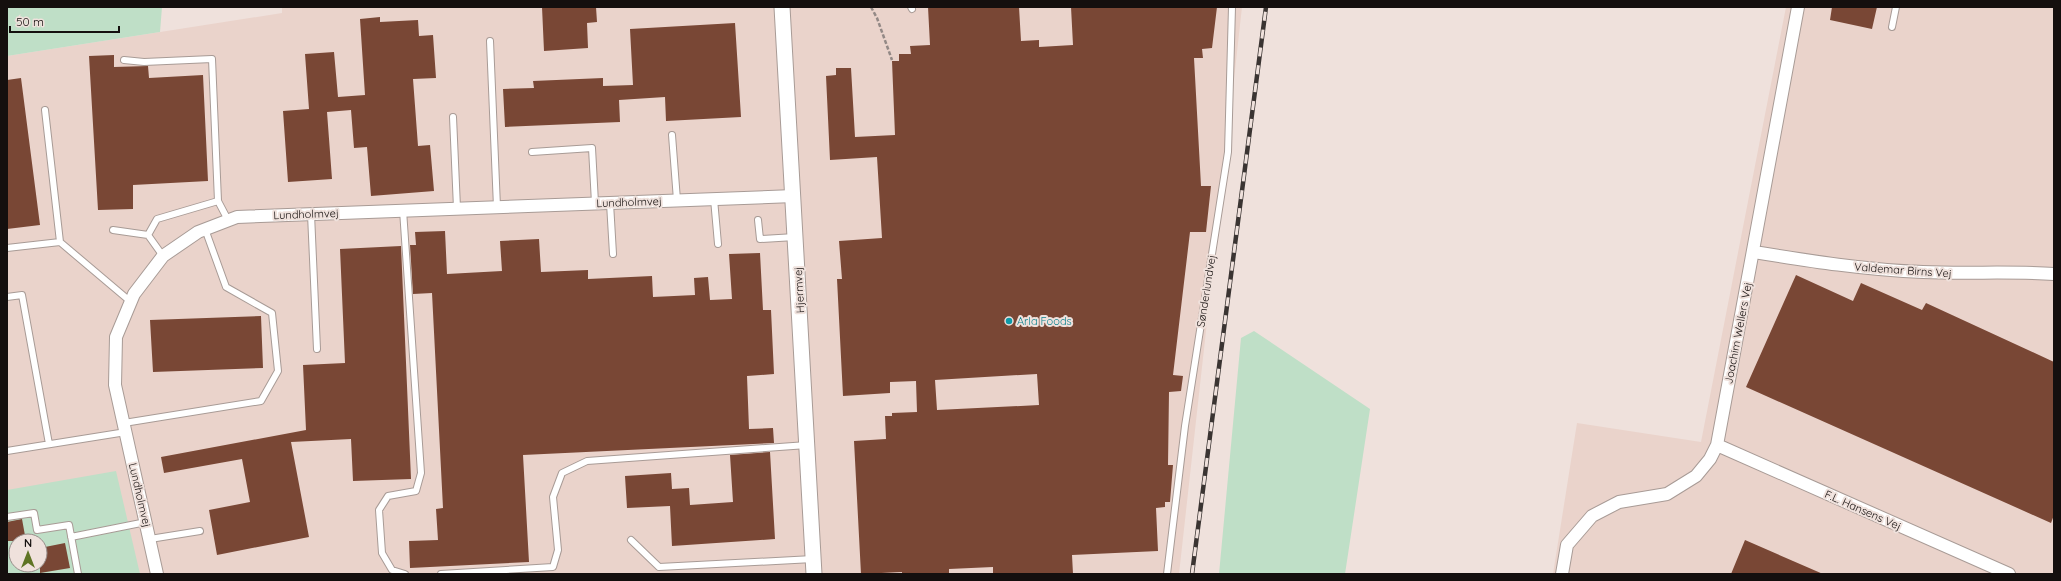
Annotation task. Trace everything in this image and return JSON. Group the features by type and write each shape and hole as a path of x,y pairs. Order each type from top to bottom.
{"street":[{"name":"Hjermvej","path":"782,7 794,196 814,574"},
{"name":"Joachim Wellers Vej","path":"1562,574 1567,545 1592,516 1619,502 1667,494 1696,476 1710,459 1717,446 1798,7"},
{"name":"Lundholmvej","path":"157,574 115,385 116,337 134,294 163,256 204,229 237,217 794,196"},
{"name":"Valdemar Birns Vej","path":"1754,252 1870,269 1945,273 2054,274"},
{"name":"F.L. Hansens Vej","path":"1717,446 2009,574"}],"lane":[{"name":"Sønderlundvej","path":"1167,574 1185,426 1228,152 1232,7"},
{"path":"1892,27 1896,7"},
{"path":"490,41 497,207"},
{"path":"124,60 144,62 212,59 218,201 228,220"},
{"path":"45,110 60,242 131,302"},
{"path":"453,117 457,208"},
{"path":"672,134 677,200"},
{"path":"532,152 592,148 595,203"},
{"path":"714,199 718,244"},
{"path":"148,235 157,219 218,201"},
{"path":"610,203 613,254"},
{"path":"403,210 421,473 416,491 388,496 379,510 382,553 392,570 404,574"},
{"path":"311,214 317,349"},
{"path":"758,220 760,239 796,237"},
{"path":"7,451 49,444 125,427 261,401 278,372 272,313 226,287 204,229"},
{"path":"113,230 148,235 163,256"},
{"path":"7,248 60,242"},
{"path":"7,297 22,295 49,444"},
{"path":"442,574 553,567 558,550 553,497 562,473 587,461 807,445"},
{"path":"7,517 34,513 37,530 69,524 78,574"},
{"path":"71,537 146,522"},
{"path":"150,539 200,531"},
{"path":"631,540 659,567 813,559"}],"path":[{"path":"871,7 877,18 892,60"}],"shaded area":[{"path":"282,7 1242,7 1179,574 7,574 7,56 282,13"},
{"path":"1786,7 2054,7 2054,574 1553,574 1577,423 1701,442"}],"green space":[{"path":"7,7 162,7 160,32 7,56"},
{"path":"1254,331 1370,409 1345,574 1219,574 1241,338"},
{"path":"116,471 140,574 7,574 7,490"}],"building":[{"path":"542,7 596,7 597,22 587,23 588,48 544,51"},
{"name":"Arla Foods","path":"928,7 1019,7 1021,41 1039,40 1039,47 1073,45 1071,7 1217,7 1212,48 1202,49 1203,58 1194,58 1201,186 1211,186 1206,232 1190,232 1173,375 1183,376 1181,391 1169,392 1168,465 1173,465 1170,502 1165,502 1165,507 1156,508 1158,551 1072,555 1073,574 993,574 993,567 949,569 949,574 902,574 902,572 861,574 854,441 886,439 885,416 892,416 892,413 917,412 916,381 890,382 890,393 843,396 837,279 842,279 839,241 882,238 877,157 830,160 826,76 836,75 836,68 851,68 855,137 895,135 892,61 899,61 899,54 911,54 910,46 930,45","holes":["1037,374 1039,405 937,410 935,380"]},
{"path":"1832,7 1877,7 1872,29 1830,20"},
{"path":"380,17 380,22 418,20 419,36 433,35 436,78 413,79 418,146 430,145 434,191 371,196 367,147 354,148 351,110 327,112 332,179 288,182 283,111 309,109 305,54 334,52 338,97 365,95 360,19"},
{"path":"735,23 741,117 666,121 665,97 619,100 620,122 505,127 503,89 534,88 533,81 603,78 603,86 633,85 630,29"},
{"path":"114,55 114,67 148,66 149,78 203,75 208,181 133,185 133,209 98,210 89,56"},
{"path":"21,78 40,225 7,229 7,80"},
{"path":"445,231 447,274 502,271 500,241 539,239 541,272 588,270 588,279 652,276 653,297 695,295 694,278 708,277 710,300 732,299 729,254 760,253 763,310 771,310 774,374 747,376 749,429 773,428 774,443 523,455 529,562 410,568 409,541 438,540 436,509 443,508 432,293 413,294 410,245 416,245 415,232"},
{"path":"401,246 411,479 353,481 351,439 291,442 309,537 217,555 209,510 250,502 242,459 164,473 161,457 306,430 303,365 345,363 340,249"},
{"path":"1796,275 1853,301 1861,283 1922,310 1926,303 2054,362 2054,515 2051,523 1746,387"},
{"path":"261,316 263,368 153,372 150,320"},
{"path":"770,452 775,539 672,546 670,506 627,508 625,476 671,473 672,489 689,488 690,505 733,502 730,455"},
{"path":"22,519 25,533 8,533 7,541 7,522"},
{"path":"1745,540 1823,574 1731,574"},
{"path":"65,543 70,568 48,572 48,546"}],"railway":[{"path":"1192,574 1266,7"}],"place":[{"name":"Arla Foods","path":"1009,321"}]}
